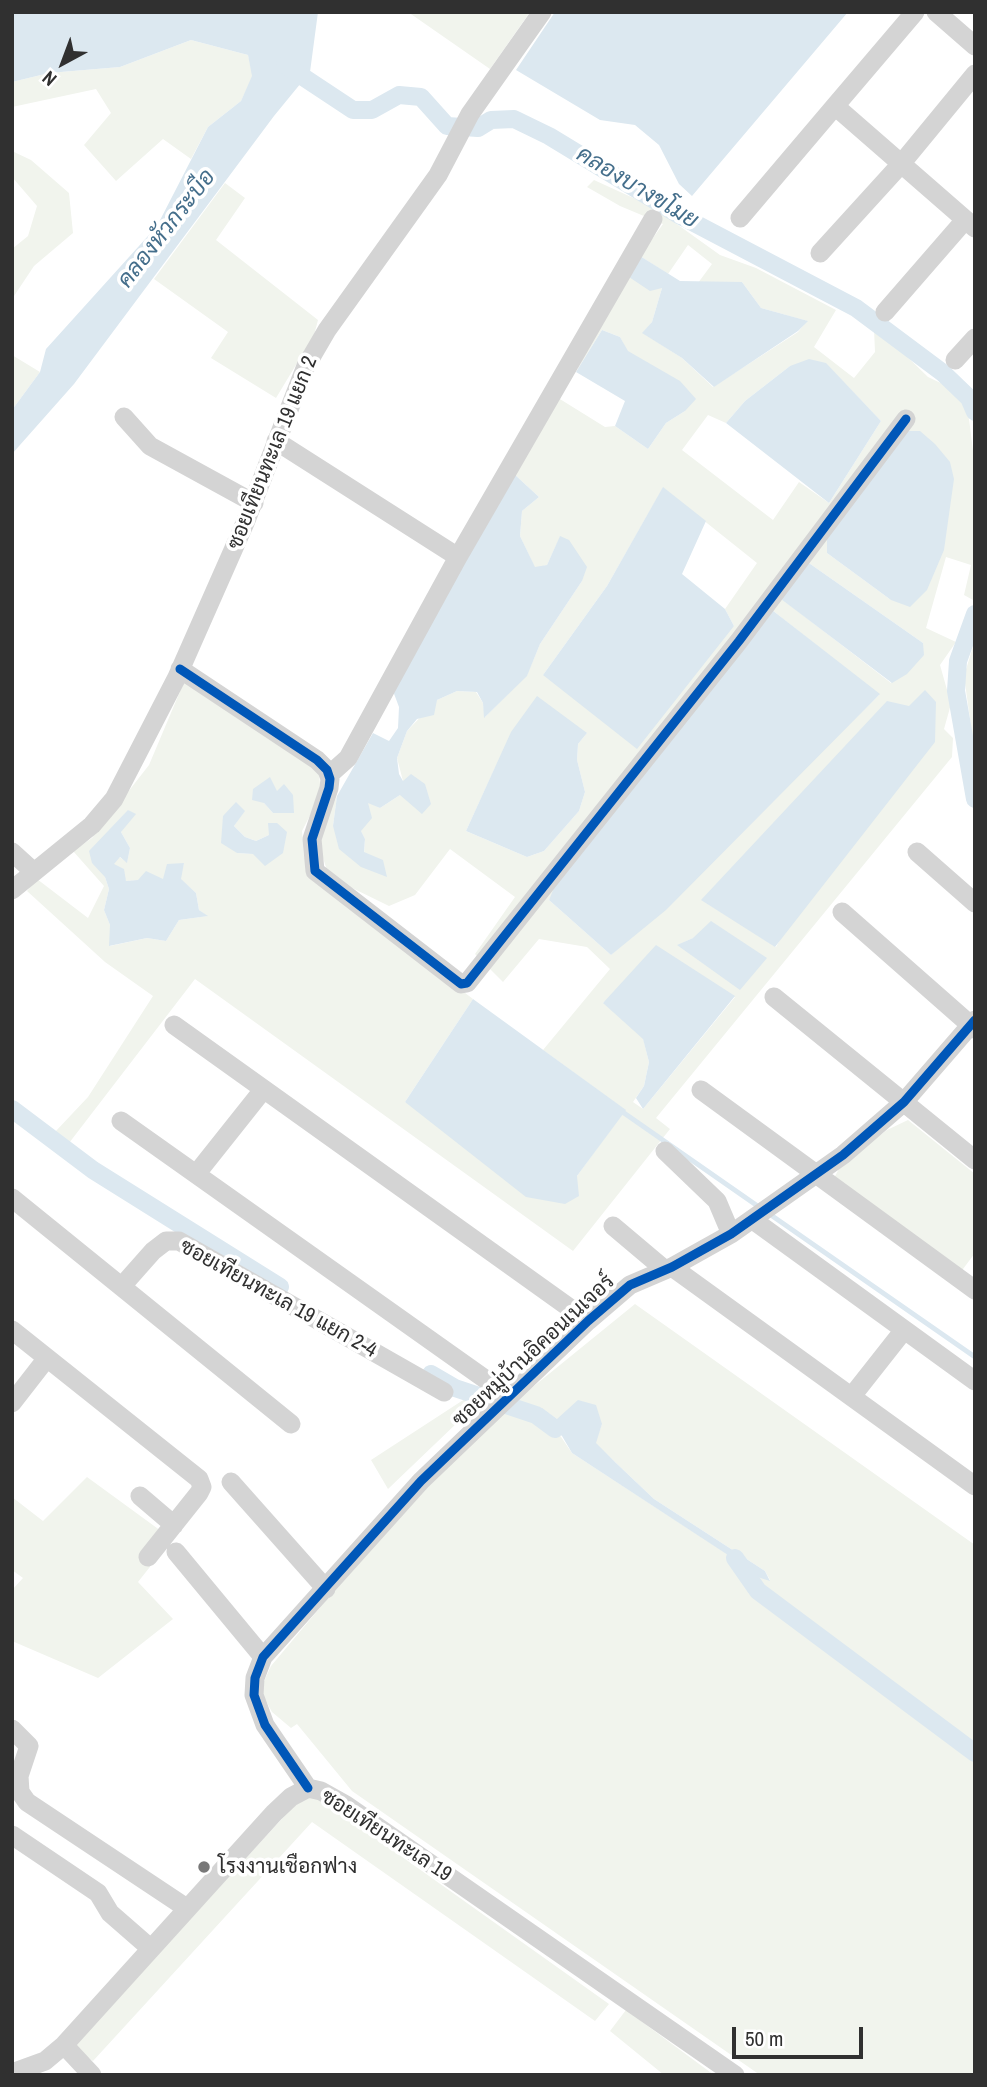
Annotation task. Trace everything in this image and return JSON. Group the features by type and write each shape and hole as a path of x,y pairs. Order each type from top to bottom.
{"street":[{"name":"ซอยเทียนทะเล 19 แยก 2","path":"12,890 92,825 114,799 180,669 254,503 306,366 327,330 438,175 470,114 542,12"},
{"path":"740,218 915,12"},
{"path":"936,12 975,46"},
{"path":"820,253 901,164 975,74"},
{"path":"835,106 970,224 885,312"},
{"path":"329,775 348,758 458,556 653,219"},
{"path":"955,360 975,338"},
{"path":"124,417 150,446 254,503"},
{"path":"180,669 317,760 329,775 329,788 312,839 312,860 316,871 461,984 467,983 731,652 906,419"},
{"path":"276,441 458,556"},
{"path":"12,852 34,872"},
{"path":"918,852 975,902"},
{"path":"842,912 973,1025"},
{"path":"774,997 975,1160"},
{"path":"174,1025 588,1321"},
{"name":"ซอยหมู่บ้านอิคอนเนเจอร์","path":"308,1788 265,1725 254,1695 255,1678 263,1657 421,1481 588,1321 630,1285 731,1234 843,1155 904,1102 973,1025"},
{"path":"197,1173 263,1090"},
{"path":"701,1090 972,1283"},
{"path":"121,1121 509,1395"},
{"path":"665,1150 717,1201 731,1234"},
{"path":"12,1198 291,1424"},
{"path":"762,1213 904,1330 975,1381"},
{"path":"613,1226 975,1486"},
{"name":"ซอยเทียนทะเล 19 แยก 2-4","path":"122,1286 153,1251 166,1241 179,1241 444,1392"},
{"path":"12,1330 199,1479 202,1487 199,1493 148,1557"},
{"path":"852,1396 904,1330"},
{"path":"12,1403 47,1358"},
{"path":"231,1482 326,1589"},
{"path":"140,1496 174,1525"},
{"path":"176,1552 263,1657"},
{"path":"12,1729 29,1746 19,1776 20,1792 27,1802 186,1908"},
{"name":"ซอยเทียนทะเล 19","path":"12,2073 45,2061 64,2045 149,1947 274,1813 291,1797 308,1788 321,1791 346,1805 735,2075"},
{"path":"12,1835 98,1894 110,1913 149,1947"},
{"path":"64,2045 92,2075"}],"shaded area":[{"path":"408,12 530,12 490,69"},
{"path":"191,40 248,55 253,76 241,101 208,127 191,159 163,139 116,181 84,145 111,113 96,89 12,107 12,82 49,73 120,67"},
{"path":"12,151 31,160 69,193 73,233 34,266 12,299 12,249 28,236 37,206 12,177"},
{"path":"594,180 653,207 720,255 756,268 836,310 814,347 854,378 875,352 874,329 890,340 928,377 947,386 964,402 975,467 975,596 973,600 964,595 971,565 946,557 926,628 956,642 940,665 951,704 944,729 953,738 952,757 656,1118 670,1129 573,1251 195,979 66,1147 55,1132 88,1097 153,996 105,962 27,891 37,879 88,918 104,886 73,851 92,838 149,765 184,682 311,765 319,774 321,794 302,831 304,857 321,883 473,999 405,1102 577,1176 625,1110 543,1050 610,969 587,947 539,939 503,982 475,954 515,897 450,849 415,895 389,906 340,882 327,870 319,846 324,824 337,796 333,826 364,853 365,839 361,831 368,802 380,808 400,795 403,781 397,758 407,731 437,700 457,691 476,692 483,703 485,717 527,675 540,644 582,581 560,537 547,565 535,568 520,536 522,511 539,497 513,473 555,396 605,427 615,426 648,449 666,423 685,411 650,367 627,351 620,337 602,330 576,372 626,275 662,288 652,322 643,333 682,358 713,387 798,332 807,321 761,308 742,282 698,283 712,264 688,245 668,274 640,256 663,224 620,206 587,187","holes":["826,364 881,421 829,503 799,482 773,520 682,450 708,415 726,423 745,401 790,366","663,488 757,563 725,609 734,626 543,675 607,586","827,535 891,600 827,553","806,561 923,643 891,683 782,599","772,610 879,695 611,955 549,900","909,706 776,947 702,900","587,733 578,744 577,760 585,792 579,811 544,851 527,857 466,831 495,768","277,792 294,813 273,813 264,803","129,810 121,832 130,848 127,862 119,857 113,864 126,881 164,879 184,863 180,879 196,893 199,910 207,916 179,920 166,941 147,938 110,946 110,925 104,910 109,889 105,877 111,829","244,811 234,826 245,837 256,841 269,835 253,854 237,853 223,816","693,938 740,989 678,945","735,997 643,1109 633,1102 644,1086 649,1062 643,1038 603,1002"]},
{"path":"225,183 245,198 216,240 318,320 314,335 276,398 211,358 228,332 154,279"},
{"path":"12,355 40,372 12,410"},
{"path":"975,640 975,755 964,676"},
{"path":"908,1120 975,1174 975,1253 960,1273 834,1178 841,1165 887,1130"},
{"path":"635,1304 975,1545 975,2075 760,2075 352,1791 297,1724 291,1728 272,1712 260,1690 271,1666 423,1485 475,1434","holes":["542,1409 557,1419 602,1424 595,1443 654,1499 765,1571 770,1580 747,1574 742,1580 732,1557 572,1453"]},
{"path":"474,1393 482,1399 388,1489 371,1460"},
{"path":"87,1477 172,1539 138,1582 173,1619 98,1678 12,1641 12,1590 23,1578 12,1570 12,1497 43,1521"},
{"path":"312,1797 325,1802 609,2004 595,2021 312,1822 93,2061 73,2047 300,1799"},
{"path":"626,2010 714,2075 664,2075 610,2031"}],"water":[{"name":"คลองหัวกระบือ","path":"12,12 318,12 310,72 274,116 74,384 12,454 12,410 40,372 46,349 157,226 208,127 241,101 252,76 248,55 191,40 120,67 49,73 12,82"},
{"path":"555,12 848,12 692,196 679,184 659,145 635,125 600,120 516,70"},
{"path":"640,256 680,281 742,282 761,308 808,321 798,331 714,387 682,358 642,333 652,322 662,288 650,291 626,275"},
{"path":"602,330 620,337 628,351 680,381 696,399 685,411 666,423 648,449 615,426 625,401 576,372"},
{"path":"809,359 826,363 881,421 829,503 726,423 745,401 790,366"},
{"path":"904,431 920,431 935,444 950,462 954,479 944,550 927,590 910,607 891,600 827,553 827,535"},
{"path":"513,473 539,497 522,511 520,536 535,567 547,565 560,536 569,540 587,567 582,581 540,644 527,676 484,718 483,703 477,692 457,691 437,700 434,715 417,719 407,731 397,758 399,774 403,781 411,774 425,784 431,804 422,814 400,795 380,808 368,803 372,818 361,831 365,839 364,852 383,860 387,877 361,867 339,849 333,826 337,796 373,733 389,741 398,728 399,707 393,691"},
{"path":"663,487 706,521 682,574 725,609 734,626 637,749 543,675 607,586"},
{"path":"806,561 923,643 924,655 907,674 892,683 781,599"},
{"path":"772,610 880,694 666,910 611,955 549,900 554,888"},
{"path":"925,690 936,702 935,742 775,947 701,900 887,701 909,706"},
{"path":"537,696 587,733 578,744 577,760 585,792 579,811 544,851 527,857 466,831 511,732"},
{"path":"270,777 277,791 284,784 293,795 294,813 273,813 264,803 252,800 253,789"},
{"path":"236,802 245,811 234,826 245,837 256,841 269,835 268,823 277,823 287,832 283,853 265,866 253,854 237,853 221,843 223,816"},
{"path":"128,810 136,814 121,832 130,848 127,863 120,857 114,864 124,869 126,881 138,880 146,871 163,879 167,864 184,863 181,879 196,893 199,910 208,916 179,920 166,941 147,938 109,946 110,925 104,910 109,889 105,877 92,863 89,851"},
{"path":"711,921 767,958 740,990 677,945 693,938"},
{"path":"656,945 735,996 643,1109 636,1098 644,1086 649,1062 643,1039 603,1003"},
{"path":"473,999 626,1110 577,1176 579,1196 565,1204 526,1197 405,1102"},
{"path":"578,1400 596,1405 602,1424 596,1443 654,1499 765,1571 770,1581 748,1574 742,1581 731,1557 572,1453 562,1436 536,1415 542,1408 557,1419"}],"waterway":[{"name":"คลองบางขโมย","path":"285,65 353,110 372,110 399,95 421,97 447,126 478,128 491,120 514,119 549,136 679,215 856,308 943,373 969,398 975,412"},
{"name":"คลองบางขโมย","path":"975,614 958,661 956,691 975,799"},
{"path":"12,1109 93,1170 280,1287"},
{"path":"624,1113 759,1207"},
{"path":"768,1213 975,1357"},
{"path":"431,1374 455,1388 536,1415 555,1429"},
{"path":"735,1558 758,1591 975,1753"}],"cycle path":[{"path":"180,669 317,760 327,770 329,788 312,839 315,871 461,984 467,983 739,641 906,419"},
{"path":"308,1788 265,1725 254,1695 255,1678 263,1657 421,1481 588,1321 630,1285 672,1267 731,1234 843,1155 904,1102 975,1020"}],"place":[{"name":"โรงงานเชือกฟาง","path":"204,1867"}]}
